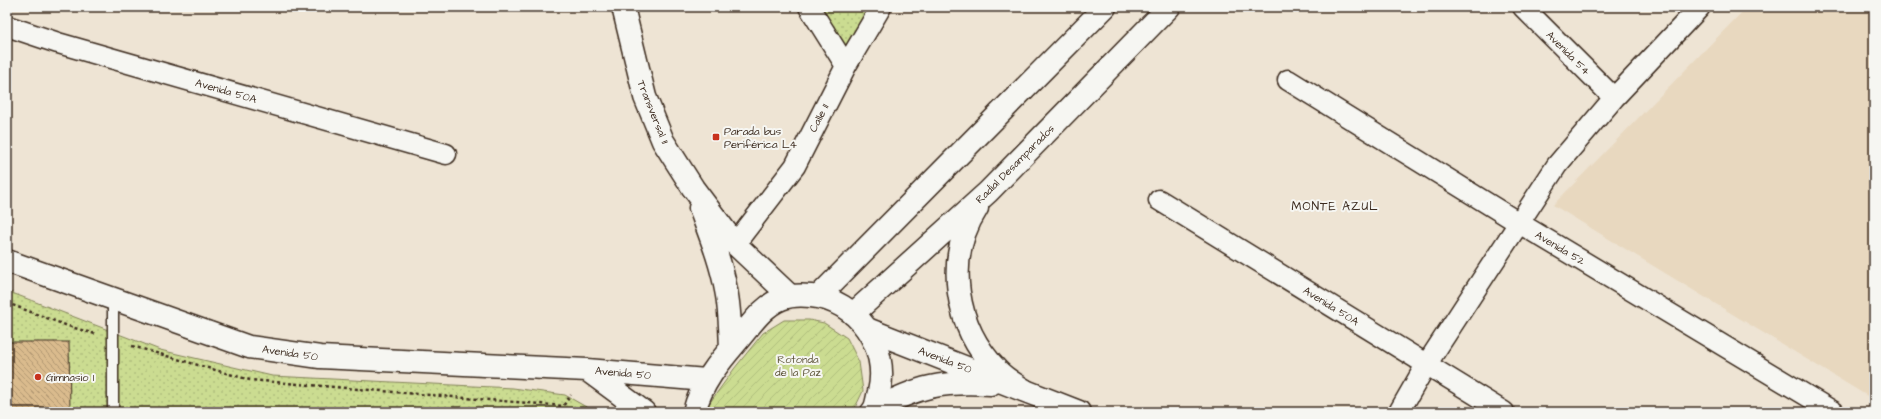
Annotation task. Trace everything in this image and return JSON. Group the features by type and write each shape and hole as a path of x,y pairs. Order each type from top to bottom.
{"street":[{"name":"Transversal 11","path":"623,7 645,97 663,141 693,188 735,244 790,296"},
{"path":"810,7 846,66"},
{"name":"Calle 11","path":"735,244 795,166 846,66 881,7"},
{"path":"818,297 1105,7"},
{"name":"Radial Desamparados","path":"860,322 1169,7"},
{"name":"Avenida 54","path":"1523,7 1614,98"},
{"path":"1399,412 1426,365 1557,164 1614,98 1700,7"},
{"name":"Avenida 50A","path":"7,26 58,43 446,154"},
{"name":"Avenida 52","path":"1288,80 1518,223 1834,412"},
{"name":"Transversal 11","path":"693,188 719,261 726,290 730,319 731,348"},
{"path":"988,192 970,220 959,250 957,284 959,296 963,315 977,345 997,371 1024,390"},
{"name":"Avenida 50A","path":"1158,200 1504,412"},
{"name":"Avenida 50","path":"7,261 256,348 320,357 587,370 706,380"},
{"path":"694,412 697,399 706,380 731,348 768,307 781,299 790,296 818,297 837,304 860,322 879,355 881,371 880,386 873,411"},
{"name":"Avenida 50","path":"860,322 1078,412"},
{"name":"Avenida 50","path":"587,370 644,412"},
{"name":"Avenida 50","path":"873,411 902,395 931,386 962,382 993,384 1024,390"}],"lane":[{"path":"113,299 113,412"}],"shaded area":[{"path":"1747,7 1874,7 1874,400 1553,205"}],"green space":[{"path":"810,7 880,7 846,66"},
{"path":"7,291 160,350 272,376 513,388 565,395 595,412 7,412"},
{"name":"Rotonda de la Paz","path":"784,320 809,320 824,323 847,338 859,362 863,391 853,412 703,412 734,369 763,333"}],"building":[{"name":"Gimnasio 1","path":"7,342 69,342 70,412 7,412"}],"place":[{"name":"Parada bus Periférica L4","path":"716,137"},
{"name":"Gimnasio 1","path":"38,377"}],"district":[{"name":"MONTE AZUL","path":"1335,206"}]}
